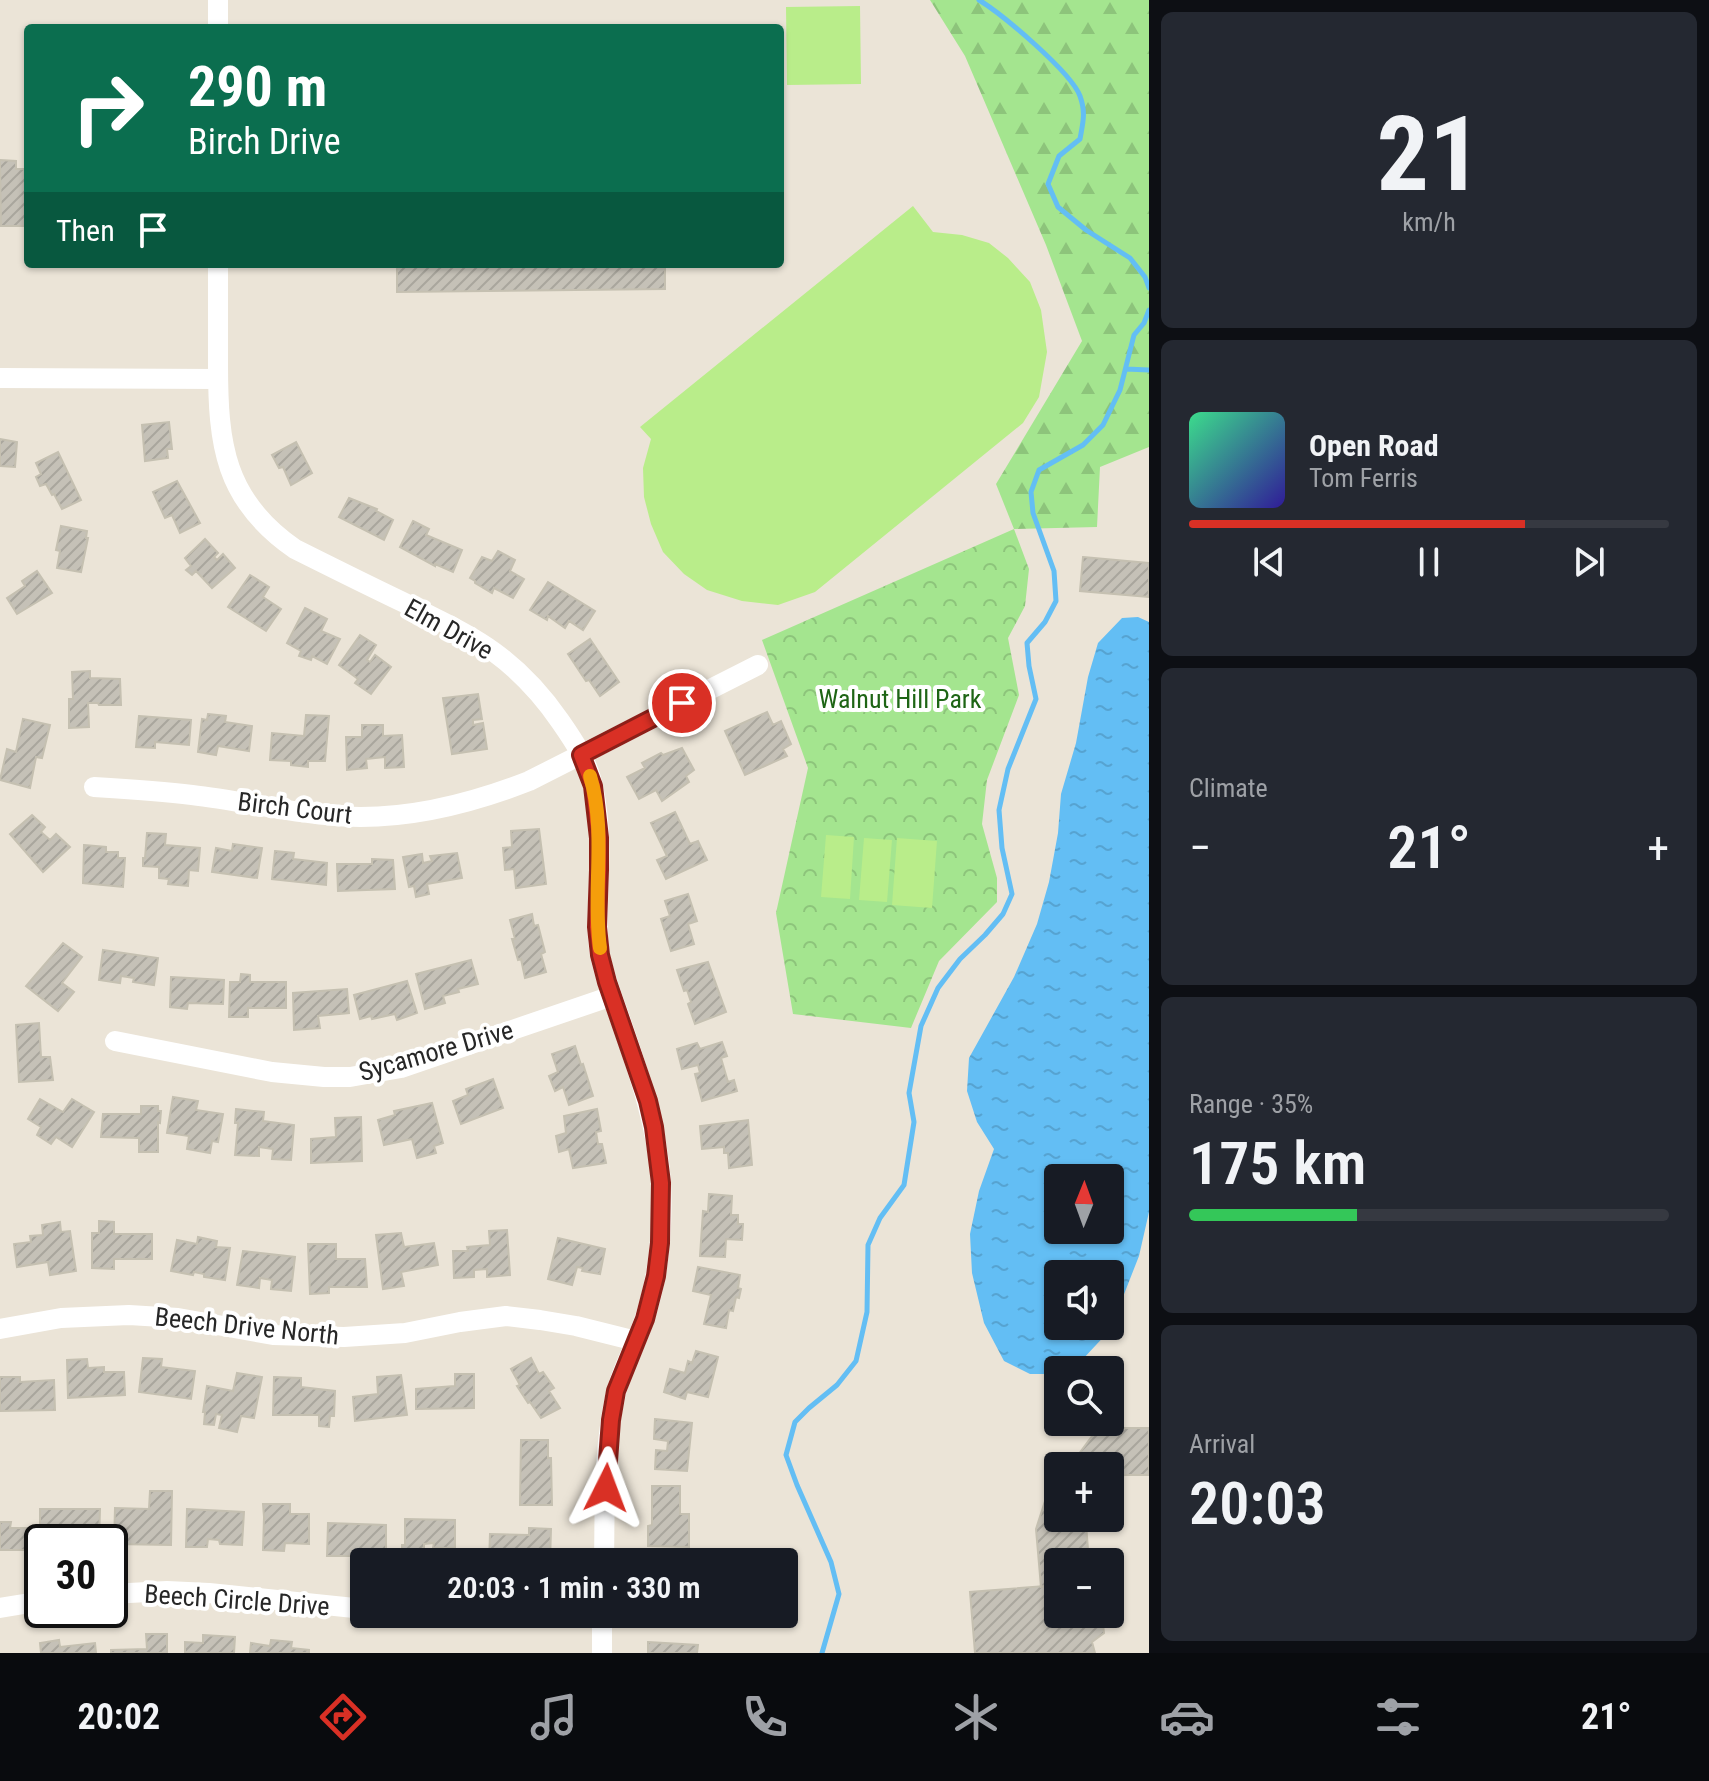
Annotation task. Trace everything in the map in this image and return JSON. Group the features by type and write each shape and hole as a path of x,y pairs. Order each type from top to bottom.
{"street":[{"path":"218,0 218,24"},
{"name":"Elm Drive","path":"218,268 221,437 228,465 244,498 268,528 295,549 459,630 497,653 549,706 581,755 593,786 599,838 597,927 600,955 648,1101 661,1183 656,1276 645,1319 616,1391 611,1420 606,1464 604,1548"},
{"path":"0,378 218,379"},
{"name":"Birch Court","path":"94,787 192,795 327,816 416,813 456,805 529,781 758,665"},
{"name":"Sycamore Drive","path":"115,1041 272,1072 350,1077 401,1068 612,996"},
{"name":"Beech Drive North","path":"0,1329 61,1318 129,1315 178,1318 273,1335 344,1337 405,1333 506,1316 576,1326 636,1341"},
{"name":"Beech Circle Drive","path":"128,1593 209,1593 350,1608"},
{"path":"0,1608 24,1604"},
{"path":"602,1628 602,1653"}],"green space":[{"path":"930,0 1149,0 1149,447 1100,467 1097,527 1014,529 996,484 1082,341 1046,245 965,56"},
{"path":"860,6 861,84 787,85 786,7"},
{"path":"913,206 933,232 962,235 989,243 1030,282 1041,310 1047,352 1039,397 1023,423 815,592 778,605 742,601 707,590 684,574 663,552 651,524 644,497 643,468 651,439 640,427"},
{"name":"Walnut Hill Park","path":"1014,529 1029,569 1025,606 1008,638 1019,695 987,780 982,824 997,878 997,902 939,961 911,1028 793,1014 776,913 808,768 762,640"},
{"path":"826,835 854,837 850,899 821,897"},
{"path":"864,838 892,840 887,902 859,900"},
{"path":"897,838 937,841 932,908 892,905"}],"water":[{"path":"1138,617 1149,622 1149,1212 1139,1256 1124,1294 1124,1260 1044,1260 1044,1340 1101,1340 1086,1356 1044,1356 1044,1374 1030,1374 1004,1361 984,1323 972,1273 970,1234 979,1191 994,1149 977,1122 967,1091 969,1058 1014,977 1037,924 1049,882 1061,794 1076,743 1088,677 1098,643 1122,618"}],"building":[{"path":"0,160 16,161 16,169 24,169 24,226 1,226"},
{"path":"397,268 665,268 665,289 397,292"},
{"path":"169,422 172,449 167,449 168,458 145,461 142,425"},
{"path":"0,439 17,442 15,467 0,466"},
{"path":"296,442 312,473 291,485 283,467 279,468 272,455"},
{"path":"58,452 81,500 62,509 46,484 40,486 36,477 41,474 36,463"},
{"path":"177,481 200,523 180,533 172,515 165,518 153,492"},
{"path":"349,498 377,509 393,520 384,540 339,517"},
{"path":"413,521 429,529 426,535 462,550 453,572 400,547"},
{"path":"61,526 87,531 81,572 57,568 60,551 56,550"},
{"path":"205,539 218,553 214,557 217,560 223,554 235,568 212,588 196,571 192,575 186,570 191,566 185,558"},
{"path":"498,551 515,560 510,571 524,579 513,598 494,588 492,593 470,578 482,557 492,561"},
{"path":"1083,557 1149,563 1149,597 1080,591"},
{"path":"37,571 52,593 17,614 7,598 25,586 22,581"},
{"path":"250,575 269,587 263,597 281,609 266,631 228,607"},
{"path":"548,582 595,611 583,630 569,621 565,628 548,616 547,620 530,610"},
{"path":"305,608 327,619 321,631 340,639 327,664 312,656 311,660 299,656 301,651 287,643"},
{"path":"360,635 376,645 367,660 370,662 375,655 391,667 371,694 355,683 358,679 339,665"},
{"path":"590,639 619,682 600,696 568,654"},
{"path":"90,671 90,678 120,679 121,705 88,703 89,727 69,728 69,699 73,699 72,672"},
{"path":"478,694 482,719 473,720 473,725 483,723 487,749 452,754 443,698"},
{"path":"767,712 773,725 781,721 791,744 783,749 787,756 745,775 725,731"},
{"path":"208,714 226,716 225,722 252,726 249,751 218,746 216,755 198,752 202,719 207,720"},
{"path":"306,715 329,716 325,761 308,761 308,767 291,765 291,761 270,760 272,733 304,736"},
{"path":"139,716 191,720 189,745 155,742 155,748 136,747"},
{"path":"23,719 50,725 42,758 36,757 30,788 0,780 7,749 16,752"},
{"path":"362,725 383,725 383,736 402,735 404,767 385,768 385,757 366,759 367,768 347,770 346,737 362,737"},
{"path":"682,748 694,770 686,776 689,782 662,801 656,790 639,799 627,777 645,768 642,763 661,753 663,755"},
{"path":"675,812 690,844 698,841 707,860 666,879 657,860 667,856 651,823"},
{"path":"32,815 45,827 41,832 50,840 56,834 70,847 43,872 10,834"},
{"path":"539,829 546,884 516,888 514,869 505,870 503,848 512,847 511,831"},
{"path":"147,833 166,834 165,845 200,848 198,871 189,870 188,886 168,884 169,879 159,878 159,867 143,866"},
{"path":"233,844 262,848 257,878 212,872 216,848 232,851"},
{"path":"84,845 106,847 106,852 118,852 118,858 125,858 123,887 83,883"},
{"path":"275,851 294,853 293,859 327,863 326,885 272,879"},
{"path":"457,853 462,878 427,884 429,894 416,897 414,886 409,887 403,857 422,854 423,863 432,861 430,856"},
{"path":"372,859 393,860 395,889 338,891 337,864 372,864"},
{"path":"688,894 697,921 688,924 694,944 671,951 661,919 670,916 665,901"},
{"path":"532,914 545,952 541,954 546,972 525,978 512,939 515,939 510,920"},
{"path":"63,943 82,957 62,983 74,992 58,1011 26,986"},
{"path":"103,950 158,958 154,985 133,982 134,978 121,976 120,983 99,980"},
{"path":"471,960 478,984 443,996 445,1003 425,1009 416,974"},
{"path":"708,962 726,1012 695,1024 687,990 684,991 677,970"},
{"path":"241,974 250,975 250,982 286,982 286,1008 248,1008 248,1017 229,1017 230,982 240,982"},
{"path":"171,977 224,980 223,1004 188,1003 187,1009 170,1007"},
{"path":"407,981 417,1013 397,1020 395,1014 360,1019 354,995"},
{"path":"347,989 349,1013 318,1016 320,1028 294,1030 293,993"},
{"path":"39,1023 41,1057 50,1057 53,1080 19,1082 16,1025"},
{"path":"722,1042 727,1056 721,1058 728,1082 734,1080 737,1091 702,1101 695,1074 700,1073 698,1065 682,1069 677,1049 697,1043 700,1049"},
{"path":"575,1046 593,1096 569,1105 563,1087 555,1091 549,1076 558,1072 552,1054"},
{"path":"493,1079 503,1108 461,1124 453,1101 468,1095 466,1089"},
{"path":"173,1097 198,1101 196,1110 223,1114 218,1142 212,1141 210,1153 187,1149 189,1136 167,1133"},
{"path":"40,1099 63,1112 72,1099 94,1112 72,1147 56,1137 51,1144 37,1135 41,1127 28,1119"},
{"path":"432,1103 443,1143 434,1146 436,1153 417,1158 412,1139 384,1145 378,1120 395,1115 394,1111"},
{"path":"141,1106 158,1106 158,1111 161,1111 158,1152 139,1152 139,1138 101,1137 103,1114 141,1114"},
{"path":"236,1109 264,1112 263,1121 294,1125 291,1160 272,1159 273,1149 259,1147 259,1156 235,1155"},
{"path":"597,1109 601,1131 596,1132 598,1144 602,1144 606,1163 573,1168 569,1149 559,1152 556,1136 566,1133 564,1116"},
{"path":"361,1117 362,1161 311,1163 311,1139 336,1137 335,1118"},
{"path":"748,1120 752,1165 729,1168 728,1153 724,1153 724,1147 702,1149 700,1126"},
{"path":"709,1194 732,1196 731,1215 738,1215 738,1224 743,1224 742,1240 726,1239 725,1257 700,1256 703,1211 708,1212"},
{"path":"99,1221 114,1222 114,1234 152,1234 152,1259 114,1259 114,1269 92,1268 92,1233 99,1233"},
{"path":"60,1222 61,1232 70,1231 76,1271 50,1275 48,1262 17,1267 14,1244 31,1242 30,1236 43,1235 42,1225"},
{"path":"507,1230 510,1275 487,1277 487,1269 474,1270 474,1277 454,1278 453,1251 468,1251 467,1247 490,1245 489,1231"},
{"path":"401,1233 404,1247 434,1243 438,1265 401,1272 404,1286 383,1289 376,1235"},
{"path":"198,1237 217,1241 216,1247 230,1248 225,1280 194,1272 193,1275 171,1271 177,1240 197,1244"},
{"path":"558,1238 605,1249 600,1274 577,1267 572,1285 548,1279"},
{"path":"308,1244 336,1244 336,1259 365,1259 367,1287 329,1287 329,1293 310,1294"},
{"path":"243,1251 295,1257 291,1291 271,1289 272,1280 260,1278 259,1288 237,1285"},
{"path":"698,1267 740,1275 739,1298 736,1297 733,1311 729,1310 726,1328 704,1324 711,1295 693,1291"},
{"path":"696,1351 718,1357 708,1397 687,1392 685,1399 664,1392 670,1369 685,1373 688,1361 692,1363"},
{"path":"143,1358 162,1359 161,1367 195,1371 191,1399 139,1392"},
{"path":"531,1358 539,1374 543,1372 554,1388 549,1391 560,1408 541,1418 517,1386 520,1385 511,1369"},
{"path":"87,1359 88,1368 104,1367 104,1372 124,1372 125,1395 68,1398 67,1360"},
{"path":"237,1373 262,1377 254,1418 241,1416 237,1432 219,1428 222,1415 216,1414 214,1425 204,1424 207,1386 233,1391"},
{"path":"455,1374 474,1374 474,1408 416,1409 416,1389 455,1386"},
{"path":"401,1375 407,1415 355,1421 353,1397 378,1394 377,1377"},
{"path":"0,1377 20,1377 20,1382 54,1380 55,1410 0,1411"},
{"path":"274,1377 301,1378 301,1387 335,1391 334,1416 330,1416 329,1427 319,1426 319,1415 273,1415"},
{"path":"655,1419 692,1423 687,1471 655,1469 656,1450 667,1451 668,1441 654,1439"},
{"path":"1124,1428 1149,1428 1149,1475 1124,1475 1124,1452 1080,1452 1092,1436 1124,1436"},
{"path":"521,1440 548,1440 552,1505 520,1505"},
{"path":"652,1486 680,1486 680,1514 689,1514 689,1547 648,1546 648,1526 652,1525"},
{"path":"150,1491 172,1491 171,1545 128,1544 128,1524 115,1524 115,1508 149,1509"},
{"path":"263,1504 290,1504 290,1514 309,1514 309,1544 285,1543 284,1551 263,1550"},
{"path":"1044,1504 1044,1532 1087,1532 1088,1548 1044,1548 1044,1587 1041,1587 1036,1529"},
{"path":"40,1509 100,1509 100,1524 40,1524"},
{"path":"187,1509 244,1512 242,1545 220,1544 219,1540 208,1539 207,1547 186,1547"},
{"path":"405,1519 455,1520 455,1548 433,1548 434,1543 424,1544 424,1548 402,1548 405,1545"},
{"path":"0,1522 11,1522 10,1528 24,1528 24,1550 0,1550"},
{"path":"328,1523 386,1525 386,1548 350,1548 350,1556 327,1556"},
{"path":"529,1528 551,1529 550,1548 490,1548 490,1534 529,1535"},
{"path":"1044,1586 1044,1628 1103,1628 1104,1633 1092,1642 1095,1653 975,1653 970,1592"},
{"path":"146,1634 167,1634 167,1653 111,1653 111,1650 147,1649"},
{"path":"203,1635 235,1637 234,1653 185,1653 185,1642 203,1643"},
{"path":"59,1640 60,1647 95,1643 96,1653 41,1653 40,1643"},
{"path":"271,1640 292,1642 291,1648 309,1650 309,1653 250,1653 251,1643 270,1646"},
{"path":"648,1642 698,1645 697,1653 648,1653"}],"waterway":[{"path":"979,0 1035,44 1064,73 1080,96 1083,108 1080,139 1059,156 1048,184 1058,207 1086,230 1130,258 1145,277 1149,288"},
{"path":"822,1653 839,1594 831,1562 786,1455 795,1422 837,1385 856,1361 867,1312 868,1245 880,1218 904,1185 914,1122 909,1093 921,1026 938,988 960,959 1003,914 1012,894 1002,848 999,810 1008,769 1036,699 1027,643 1045,622 1056,601 1054,571 1033,513 1031,492 1039,470 1083,445 1103,425 1120,390 1134,335 1144,323 1149,310"},
{"path":"1126,369 1149,370"}],"slow traffic":[{"path":"590,776 599,838 597,927 600,948"}],"route":[{"path":"606,1488 606,1464 616,1391 645,1319 656,1276 661,1183 648,1101 600,955 597,927 599,838 593,786 581,755 682,703"}]}
